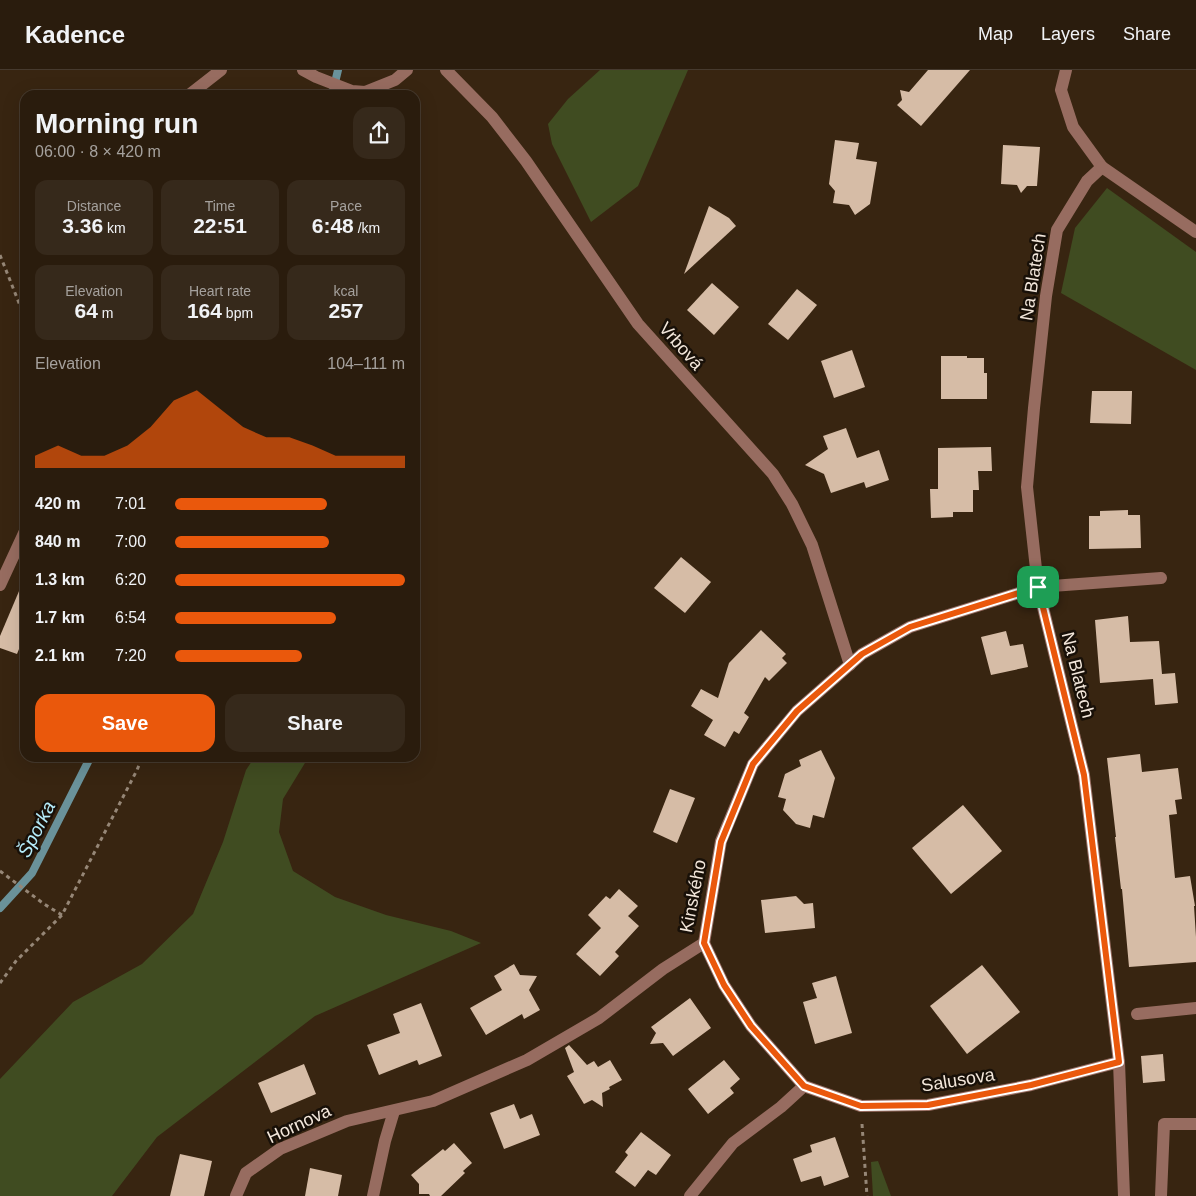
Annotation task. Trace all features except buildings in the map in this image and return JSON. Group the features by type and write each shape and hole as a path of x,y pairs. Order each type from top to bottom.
{"street":[{"path":"195,90 222,70"},
{"path":"303,70 349,90"},
{"path":"370,90 395,80 407,70"},
{"name":"Vrbová","path":"446,70 476,98 526,161 638,324 772,474 792,504 812,545 850,665"},
{"path":"1066,70 1061,90 1073,127 1102,167 1196,232"},
{"name":"Na Blatech","path":"1102,167 1087,181 1057,230 1046,296 1027,487 1038,587 1084,775 1119,1062 1124,1196"},
{"path":"0,585 20,542"},
{"name":"Kinského","path":"394,1110 433,1101 527,1060 599,1018 662,969 704,943 721,842 753,764 797,711 862,654 910,627 1038,587 1161,578"},
{"name":"Salusova","path":"704,943 724,985 751,1026 804,1086 861,1106 928,1105 1031,1085 1119,1062"},
{"path":"1137,1014 1196,1008"},
{"path":"690,1196 733,1143 804,1086"},
{"path":"372,1196 394,1110"},
{"name":"Hornova","path":"236,1196 246,1174 280,1149 347,1121 394,1110"},
{"path":"1162,1196 1164,1124 1196,1124"}],"path":[{"path":"0,255 20,305"},
{"path":"0,982 16,962 62,914 140,762"},
{"path":"1,872 44,904 62,914"},
{"path":"861,1106 867,1196"}],"green space":[{"path":"600,70 688,70 638,186 591,222 552,144 548,124 568,99"},
{"path":"1107,188 1196,252 1196,370 1061,293 1075,228"},
{"path":"251,762 306,762 283,799 279,832 293,871 335,897 386,915 451,931 481,943 315,1016 157,1137 112,1196 0,1196 0,1079 73,1002 142,964 193,914 223,842 246,770"},
{"path":"878,1161 891,1196 873,1196 871,1162"}],"waterway":[{"name":"Šporka","path":"333,90 338,70"},
{"name":"Šporka","path":"0,908 32,873 88,762"}],"route":[{"path":"1038,587 1084,775 1119,1062 1031,1085 928,1105 861,1106 804,1086 751,1026 724,985 704,943 721,842 753,764 797,711 862,654 910,627 1038,587"}]}
